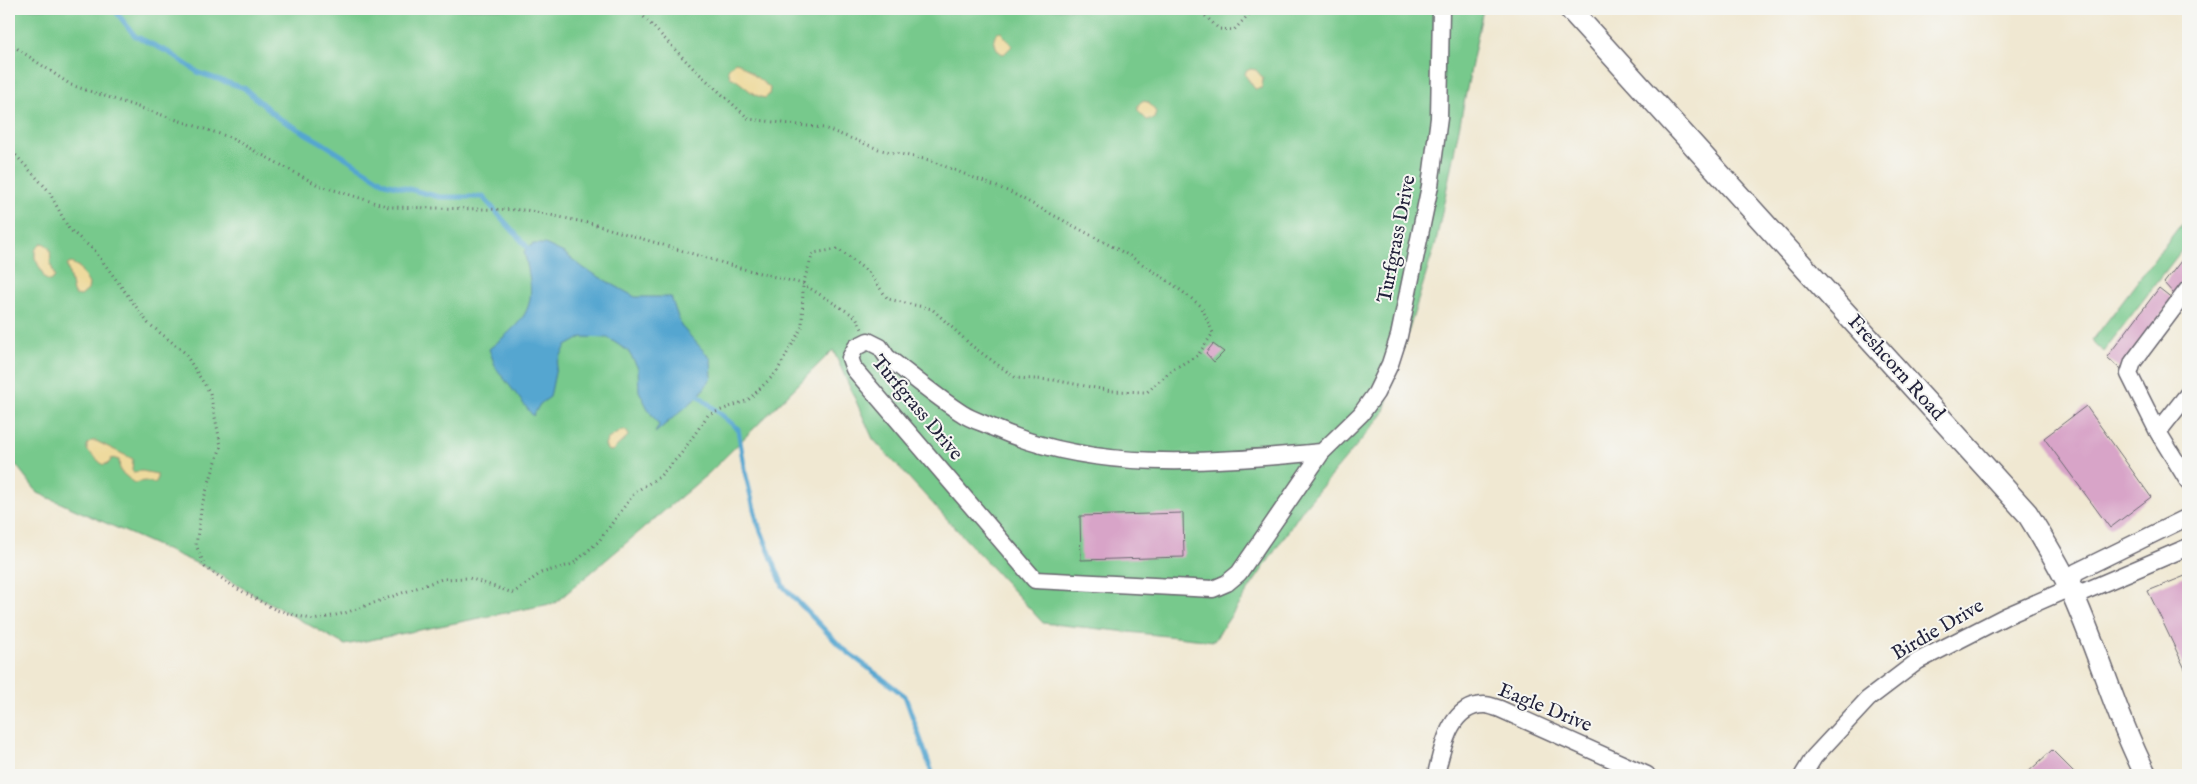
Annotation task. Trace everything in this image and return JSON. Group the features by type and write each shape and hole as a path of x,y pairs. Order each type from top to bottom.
{"street":[{"name":"Turfgrass Drive","path":"1322,452 1232,460 1182,462 1126,460 1081,454 1043,446 1010,435 964,414 887,357 880,347 868,341 856,347 850,358 854,369 1035,580 1213,589 1227,584 1239,573 1322,452 1361,414 1376,393 1390,364 1399,336 1420,242 1434,157 1439,118 1441,9"},
{"name":"Freshcorn Road","path":"1570,9 2027,513 2052,552 2070,588 2141,773"},
{"path":"2185,300 2133,362 2129,374 2158,432 2188,481"},
{"path":"2158,432 2188,394"},
{"path":"2188,517 2076,572 2070,588 2083,592 2188,547"},
{"name":"Birdie Drive","path":"1803,775 1814,757 1868,699 1918,662 1997,620 2070,588"},
{"name":"Eagle Drive","path":"1436,775 1447,733 1457,718 1470,709 1485,705 1500,709 1646,775"}],"path":[{"path":"9,148 48,190 69,229 95,251 148,323 184,352 210,393 221,446 202,504 196,545 205,567 236,588 276,610 314,620 346,614 442,579 469,578 513,593 541,573 573,564 599,541 635,492 659,477 681,454 708,415 748,400 776,373 802,326 803,284 813,253 838,248 868,272 888,299 932,309 972,346 1016,378 1053,380 1112,391 1147,392 1172,370 1198,355 1213,333 1201,306 1170,283 1130,256 1010,192 929,160 882,150 824,128 749,119 692,67 636,9"},
{"path":"1198,9 1218,29 1234,30 1254,9"},
{"path":"9,43 71,86 229,137 318,184 389,207 526,210 593,224 740,268 803,284 856,317 868,341"}],"green space":[{"path":"9,9 1483,9 1436,242 1383,414 1303,509 1214,641 1043,623 873,439 833,350 709,473 555,603 345,645 205,567 38,493 9,456"},
{"path":"2188,215 2188,242 2103,352 2092,341"}],"sand":[{"path":"1001,32 1012,46 1004,54 998,50 994,38 997,33"},
{"path":"735,62 739,63 770,88 769,95 765,98 760,97 730,77 728,69"},
{"path":"1256,70 1263,78 1262,88 1255,89 1245,75 1246,71"},
{"path":"1142,101 1148,102 1156,112 1154,119 1147,120 1138,111 1138,105"},
{"path":"42,243 50,249 51,265 55,277 50,281 45,279 35,258 35,250"},
{"path":"71,263 79,267 89,284 88,290 81,296 75,295 73,292 67,265"},
{"path":"622,430 627,431 628,436 612,451 607,450 605,445 608,439"},
{"path":"91,441 96,441 133,459 133,472 142,471 157,474 157,481 154,483 145,481 134,483 120,471 119,460 112,458 109,463 103,465 87,450 87,445"}],"water":[{"path":"533,244 545,244 564,253 585,269 635,297 671,297 681,326 711,359 712,377 699,396 655,433 659,425 649,411 639,391 638,368 628,351 608,338 582,337 566,346 557,363 550,397 540,404 533,416 496,368 489,349 515,327 528,307 530,284 524,251"}],"building":[{"path":"2188,252 2188,275 2174,294 2164,283"},
{"path":"2159,288 2173,299 2120,369 2107,357"},
{"path":"1213,344 1224,352 1214,362 1206,353"},
{"path":"2086,406 2151,497 2110,528 2044,438"},
{"path":"1183,513 1184,557 1081,560 1080,516"},
{"path":"2185,576 2188,582 2188,670 2186,671 2148,591"},
{"path":"2052,750 2076,774 2025,775"}],"waterway":[{"path":"114,9 135,36 170,53 199,73 244,88 277,117 385,183 440,197 483,197 528,248"},
{"path":"699,396 738,429 745,472 757,521 783,586 841,647 905,696 933,775"}]}
